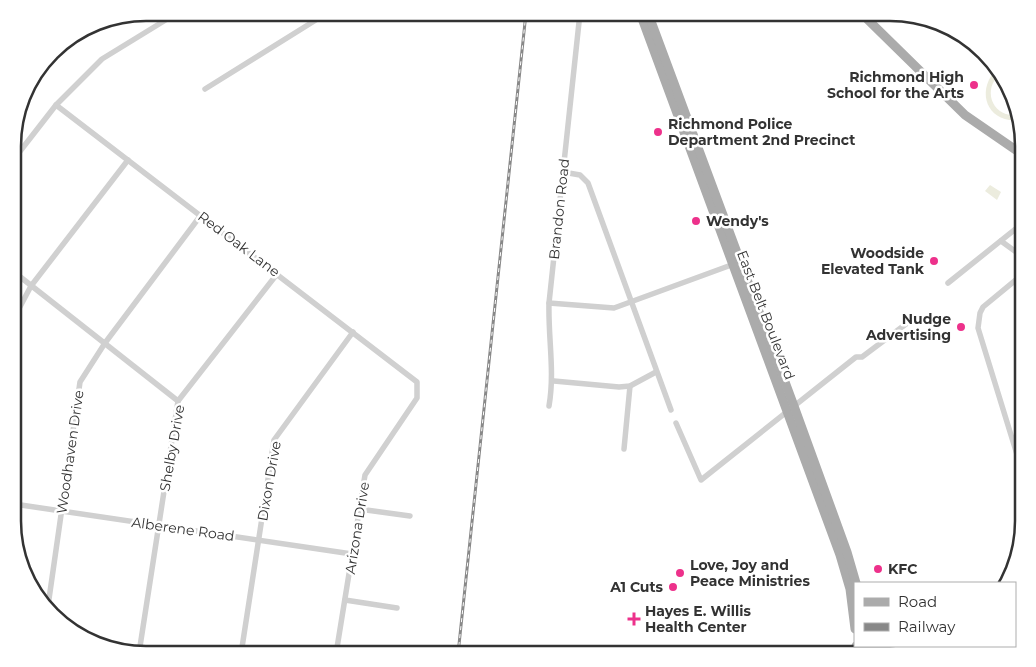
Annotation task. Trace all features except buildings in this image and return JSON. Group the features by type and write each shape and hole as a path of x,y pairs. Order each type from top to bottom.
{"main road":[{"name":"East Belt Boulevard","path":"644,21 737,263"},
{"name":"East Belt Boulevard","path":"651,21 737,263 847,552 856,582"},
{"path":"870,21 959,109 1014,149"},
{"path":"878,21 935,79 999,138"},
{"name":"East Belt Boulevard","path":"791,409 846,573 854,623"}],"street":[{"name":"Brandon Road","path":"549,406 554,381 548,326 549,303 579,21"},
{"path":"21,150 56,105 102,60 161,22"},
{"path":"205,89 312,22"},
{"name":"Red Oak Lane","path":"56,105 414,378 418,387"},
{"path":"21,305 31,286 128,160"},
{"path":"563,172 580,175 588,183 671,410"},
{"name":"Woodhaven Drive","path":"49,599 80,382 105,344 201,215"},
{"path":"948,283 1014,230"},
{"path":"1001,241 1014,250"},
{"path":"549,303 608,308 631,303 737,263"},
{"name":"Shelby Drive","path":"141,645 178,401 277,274"},
{"path":"21,278 178,401"},
{"path":"1014,281 983,307 978,319 982,342 1014,435"},
{"path":"676,423 701,480 856,357 862,358 906,324"},
{"name":"Dixon Drive","path":"242,646 274,440 353,332"},
{"path":"554,381 609,387 630,386 656,372"},
{"path":"624,449 630,386"},
{"name":"Arizona Drive","path":"337,646 365,475 417,398 418,387"},
{"name":"Alberene Road","path":"21,505 159,524 352,554"},
{"path":"359,509 410,516"},
{"path":"345,600 397,608"}],"shaded area":[{"path":"992,75 995,80 992,87 992,101 1001,112 1010,114 1012,120 999,117 988,105 986,89"},
{"path":"990,185 1001,192 997,200 985,191"}],"railway":[{"path":"459,646 525,21"}],"place":[{"name":"Richmond High School for the Arts","path":"974,85"},
{"name":"Richmond Police Department 2nd Precinct","path":"658,132"},
{"name":"Wendy's","path":"696,221"},
{"name":"Woodside Elevated Tank","path":"934,261"},
{"name":"Nudge Advertising","path":"961,327"},
{"name":"KFC","path":"878,569"},
{"name":"Love, Joy and Peace Ministries","path":"680,573"},
{"name":"A1 Cuts","path":"673,587"},
{"name":"Hayes E. Willis Health Center","path":"634,619"}]}
